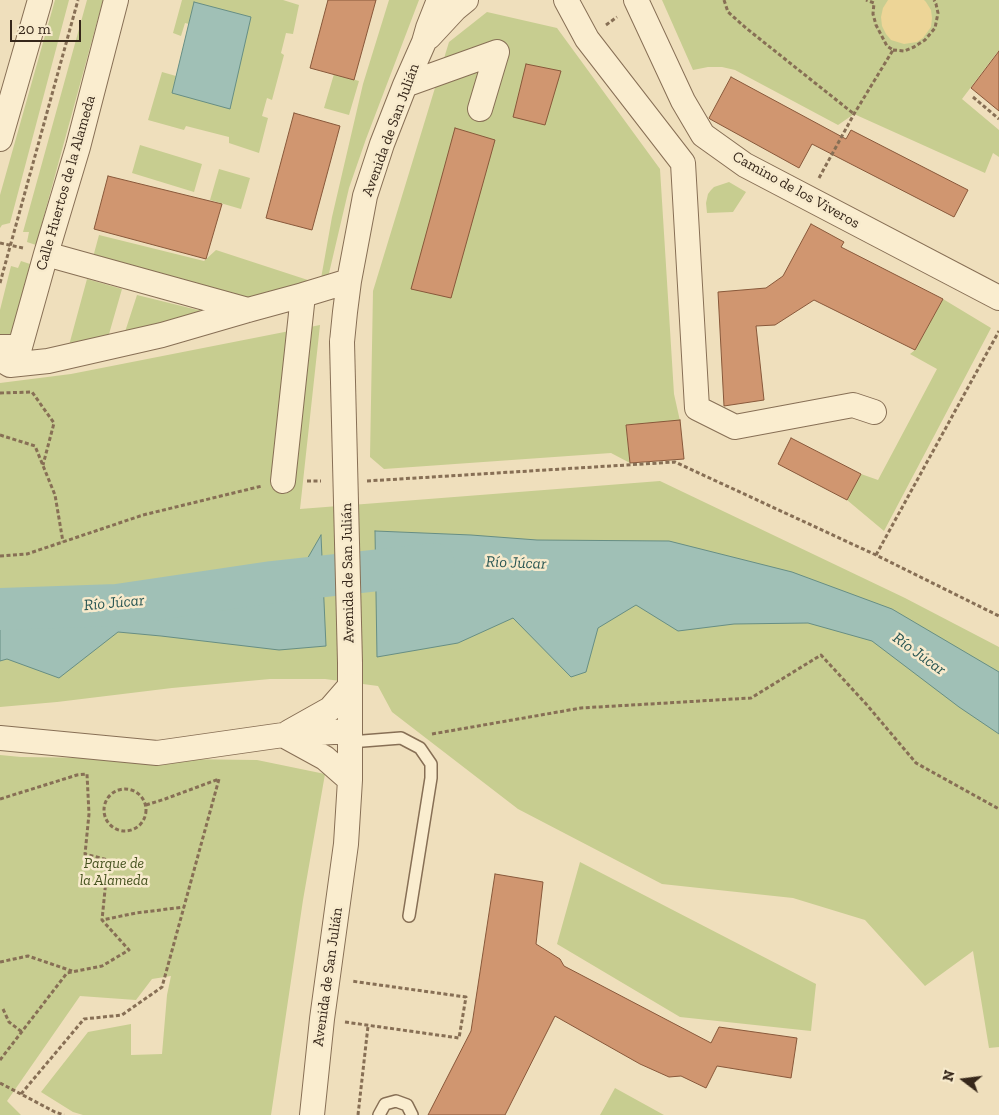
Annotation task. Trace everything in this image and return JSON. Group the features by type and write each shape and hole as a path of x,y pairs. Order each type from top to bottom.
{"street":[{"path":"0,138 40,0"},
{"name":"Calle Huertos de la Alameda","path":"0,347 20,347 78,147 116,0"},
{"name":"Avenida de San Julián","path":"312,1115 322,1019 346,844 350,780 350,663 342,342 345,312 365,196 382,144 424,42 439,0"},
{"name":"Avenida de San Julián","path":"424,42 466,0"},
{"path":"566,0 588,39 682,163 696,408 735,427 853,405 874,412"},
{"name":"Camino de los Viveros","path":"636,0 683,101 703,135 745,165 999,298"},
{"path":"405,85 497,52 480,109"},
{"path":"46,254 248,310"},
{"path":"0,358 10,365 48,361 162,335 349,281"},
{"path":"283,480 303,295"},
{"path":"283,735 330,709 350,686"},
{"path":"283,735 325,758 350,780"},
{"path":"0,738 157,753 283,735 350,737"}],"lane":[{"path":"350,737 401,738 420,748 431,764 431,778 409,916"},
{"path":"379,1115 385,1104 396,1101 407,1105 412,1115"}],"path":[{"path":"0,283 78,0"},
{"path":"724,0 728,12 734,18 854,114"},
{"path":"866,0 876,2 873,14 886,46 893,50 904,51 925,40 935,28 938,14 934,0"},
{"path":"808,197 854,114 893,50"},
{"path":"973,97 999,119"},
{"path":"876,555 999,331"},
{"path":"0,393 32,392 54,423 43,466"},
{"path":"0,435 35,446 55,495 63,542"},
{"path":"360,481 675,462 876,555 999,616"},
{"path":"0,556 27,554 143,515 283,480 322,481"},
{"path":"401,738 581,708 751,698 821,656 867,705 916,763 999,810"},
{"path":"0,800 77,775 87,774 89,814 85,854 108,860 102,920 129,950 102,966 67,973 0,1060"},
{"path":"21,1094 84,1019 122,1015 162,987 219,779 146,805"},
{"path":"120,790 133,790 139,794 146,805 144,818 135,829 121,831 114,828 105,817 105,802 114,792 120,790"},
{"path":"102,920 136,913 184,907"},
{"path":"0,962 28,956 72,972"},
{"path":"322,1019 458,1038 466,997 328,978"},
{"path":"3,1009 9,1022 22,1032"},
{"path":"358,1115 368,1026"},
{"path":"0,1083 64,1115"}],"green space":[{"path":"55,0 69,0 10,223 2,225 0,228 0,195"},
{"path":"87,0 103,0 36,245 27,242 29,232 23,232"},
{"path":"182,0 283,0 299,5 293,34 286,33 281,53 284,55 272,100 267,98 262,116 268,118 259,153 229,143 229,137 186,126 184,130 148,120 162,72 176,76 172,93 195,2 189,24 185,23 181,36 173,33"},
{"path":"389,0 419,0 349,188 326,286 246,302 92,261 99,235 204,261 216,250 320,284 332,217 363,84"},
{"path":"662,0 999,0 999,50 962,99 999,130 999,157 993,153 985,173 854,114 838,125 735,70 722,67 708,67 693,70"},
{"path":"487,12 557,28 660,169 674,394 680,421 626,425 630,463 611,453 384,469 370,457 373,291 449,42"},
{"path":"334,74 359,81 349,115 324,108"},
{"path":"140,145 202,164 194,192 132,173"},
{"path":"219,169 250,178 241,209 210,200"},
{"path":"729,182 746,192 733,212 707,213 706,203 708,194 714,187"},
{"path":"21,261 30,264 12,333 4,342 0,342 0,310 11,266 18,268"},
{"path":"87,279 122,289 105,348 68,349"},
{"path":"137,295 214,314 123,338"},
{"path":"943,299 991,328 884,531 847,500 861,474 878,480 937,369 910,354 915,350"},
{"path":"320,325 300,509 660,481 905,598 999,647 999,1047 989,1048 973,951 925,986 865,920 793,898 662,884 518,809 392,712 378,686 325,679 270,679 0,707 0,383 71,374"},
{"name":"Parque de la Alameda","path":"0,755 21,757 257,760 325,774 303,900 271,1115 83,1115 73,1112 41,1092 88,1032 131,1024 131,1055 162,1054 167,995 171,976 152,979 136,1000 80,996 7,1101 21,1115 0,1115"},
{"path":"580,862 816,984 811,1031 680,1017 557,944"},
{"path":"615,1088 664,1115 600,1115"}],"sand":[{"path":"888,0 924,0 926,2 931,10 932,18 931,27 923,38 917,42 904,44 891,40 882,26 881,17 883,8"}],"water":[{"path":"194,2 251,17 230,109 172,93"},
{"path":"375,531 537,540 669,541 792,572 892,609 999,672 999,734 959,707 872,641 808,623 734,624 678,631 636,605 598,628 586,672 571,677 513,618 458,643 377,657"},
{"path":"321,535 326,646 279,650 118,632 59,678 7,659 0,661 0,595 37,594 45,619 76,590 170,581 196,576 188,591 207,605 230,578 306,561"}],"building":[{"path":"328,0 376,0 354,80 310,68"},
{"path":"999,51 999,111 971,88"},
{"path":"526,64 561,71 545,125 513,117"},
{"path":"731,77 846,139 851,130 968,190 954,217 812,144 799,168 710,119"},
{"path":"294,113 340,126 312,230 266,218"},
{"path":"455,128 495,140 451,298 411,289"},
{"path":"108,176 222,204 206,259 94,229"},
{"path":"811,224 844,242 841,247 943,299 915,350 814,300 775,325 756,326 764,400 724,406 718,292 766,288 783,276"},
{"path":"680,420 684,459 630,463 626,425"},
{"path":"791,438 861,474 847,500 778,464"},
{"path":"495,874 543,882 536,944 560,959 564,966 711,1043 719,1027 797,1038 791,1078 717,1066 706,1088 681,1076 669,1077 640,1064 555,1016 505,1115 428,1115 471,1031"}],"waterway":[{"name":"Río Júcar","path":"0,609 117,605 272,582 434,564"}]}
